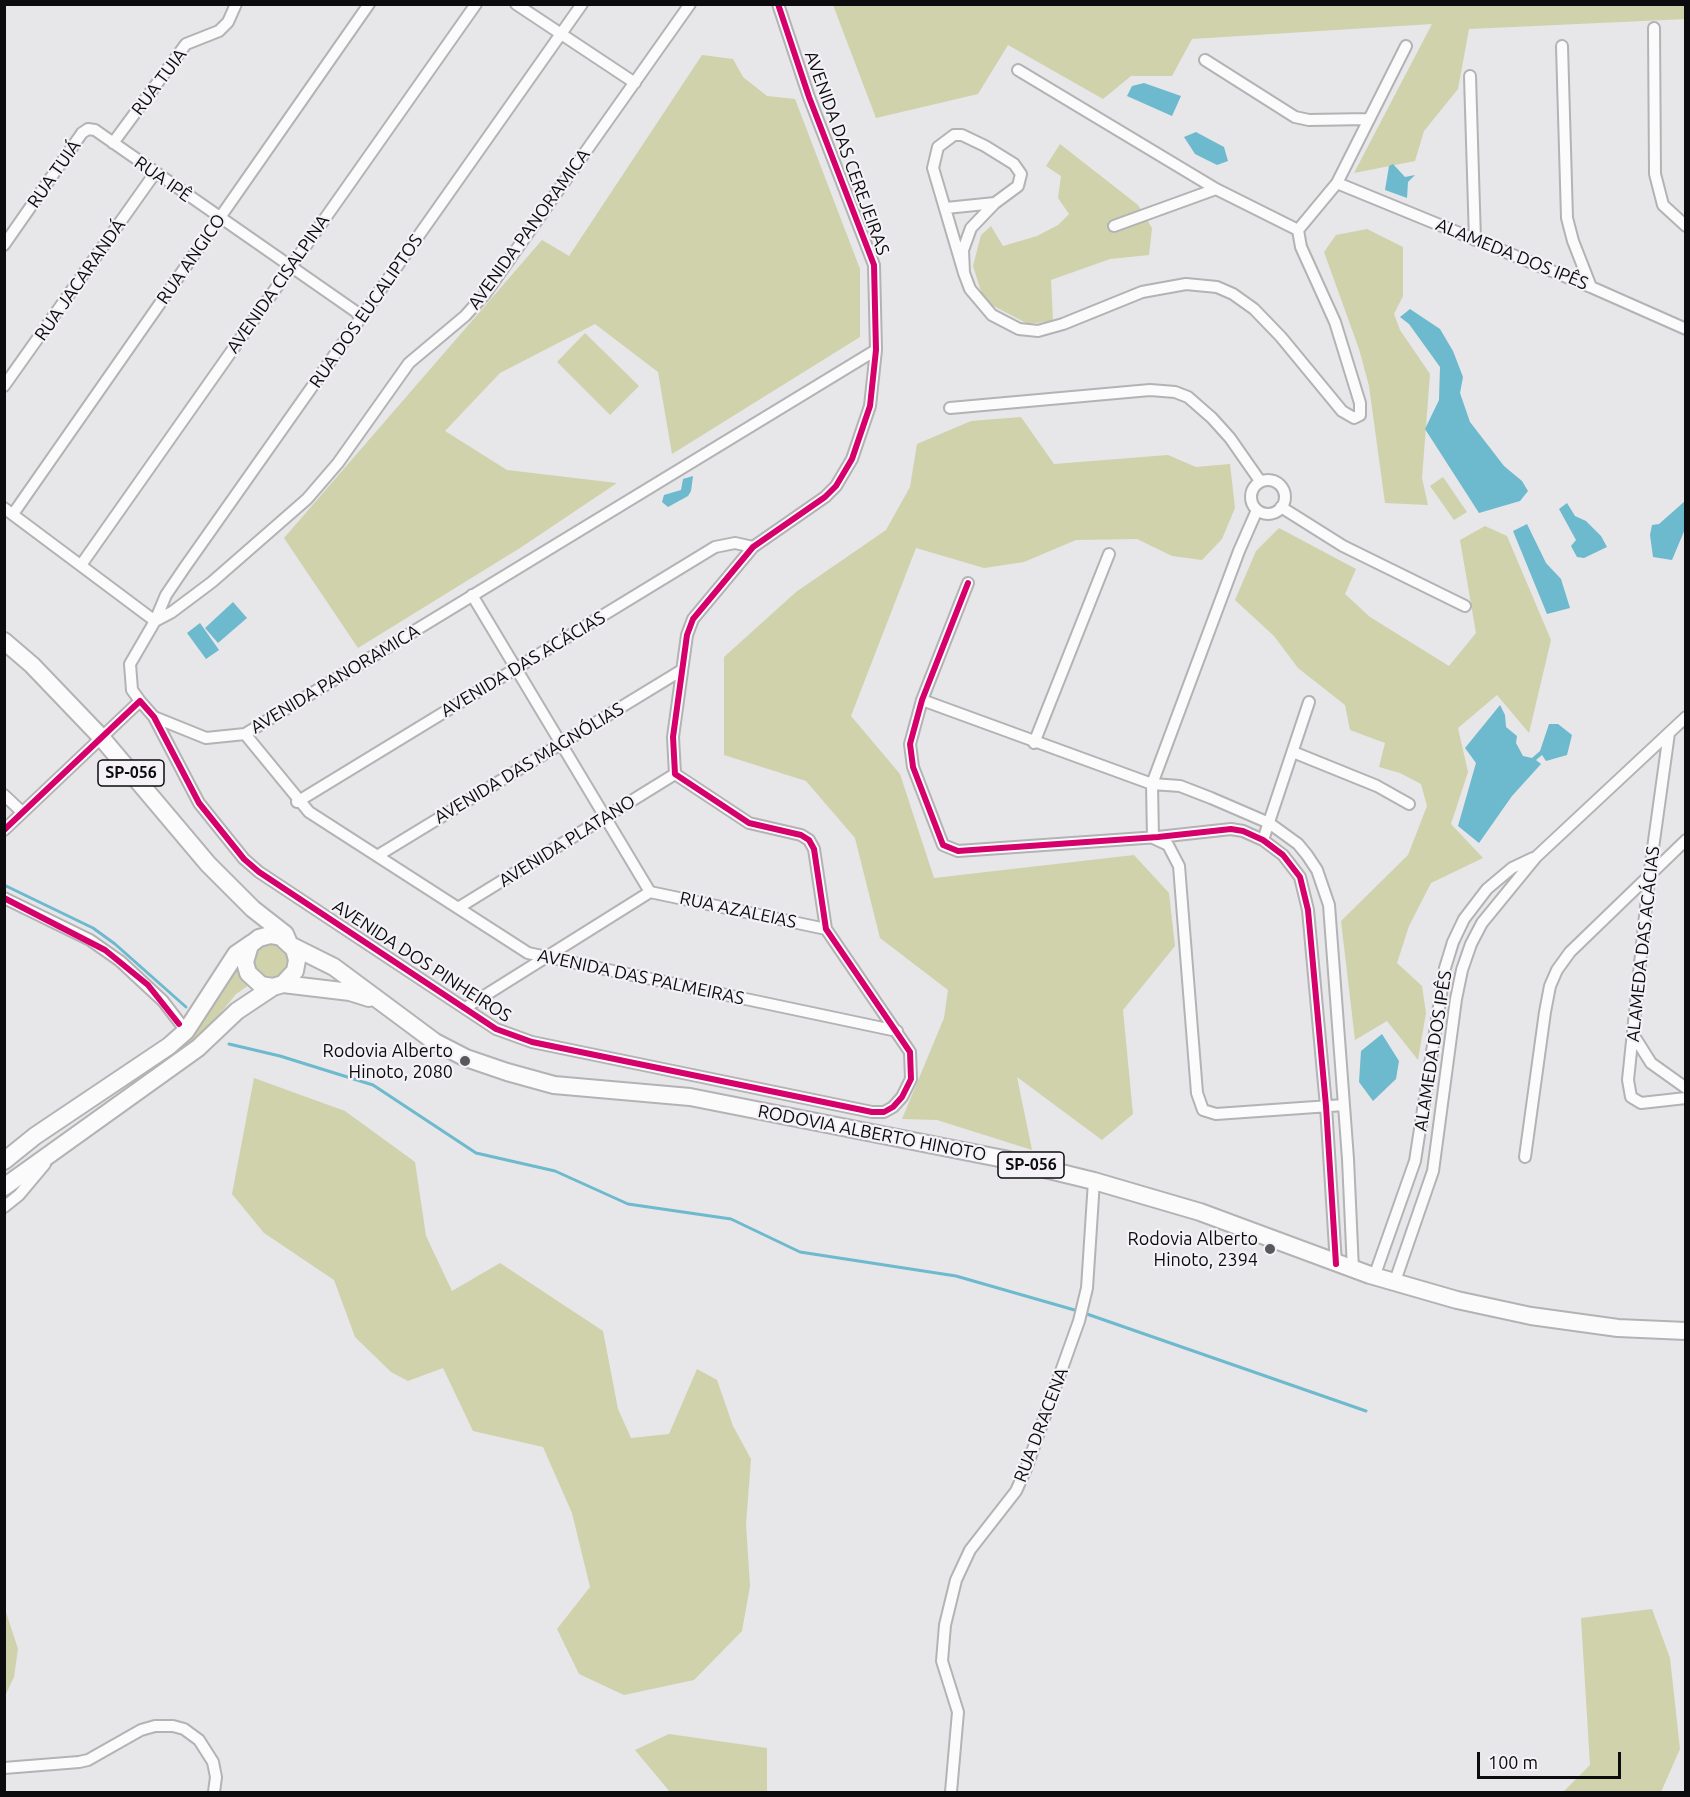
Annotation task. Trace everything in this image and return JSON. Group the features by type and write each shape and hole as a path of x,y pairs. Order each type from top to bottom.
{"main road":[{"name":"RODOVIA ALBERTO HINOTO","path":"4,641 32,665 100,736 208,864 254,909 285,934 290,944 334,967 435,1042 466,1058 554,1085 690,1096 1004,1159 1094,1181 1200,1212 1394,1284 1531,1316 1618,1328 1686,1331"},
{"path":"254,909 258,915 255,941 246,956 248,973 261,985 278,985"},
{"path":"4,1161 34,1136 169,1046 186,1031 236,954 255,941 276,935 290,944 296,966 292,976 237,1011 198,1048 4,1187"},
{"name":"RODOVIA ALBERTO HINOTO","path":"278,985 350,992 381,1002"}],"street":[{"name":"RUA TUIA","path":"113,143 186,44 219,31 228,22 236,4"},
{"name":"RUA ANGICO","path":"9,511 220,218 369,4"},
{"name":"AVENIDA CISALPINA","path":"81,565 476,4"},
{"path":"516,4 635,83"},
{"name":"RUA DOS EUCALIPTOS","path":"155,621 166,595 582,4"},
{"name":"AVENIDA PANORAMICA","path":"140,701 132,690 130,664 155,621 172,612 212,582 307,499 338,463 409,363 465,316 485,294 690,4"},
{"name":"AVENIDA DAS CEREJEIRAS","path":"675,774 673,737 687,635 693,619 704,602 753,547 825,497 836,486 862,432 870,406 876,350 876,289 868,245 813,108 778,4"},
{"path":"1654,28 1655,174 1663,205 1686,226"},
{"path":"964,273 963,250 970,228 995,203 1018,186 1021,179 1019,169 985,146 962,135 954,135 938,147 933,160 934,173 964,273 977,300 988,313 1004,324 1027,332 1049,329 1142,292 1186,284 1217,287 1233,294 1254,309 1281,337 1342,411 1354,418 1358,417 1360,403 1335,322 1301,247 1298,230 1337,183 1406,46"},
{"path":"1562,46 1567,218 1573,241 1591,287"},
{"path":"1205,60 1295,117 1308,120 1369,119"},
{"path":"1018,70 1216,189 1298,230"},
{"path":"1470,76 1475,240"},
{"name":"RUA IPÊ","path":"82,133 88,129 95,130 362,316"},
{"name":"RUA TUIÁ","path":"4,245 82,133"},
{"name":"RUA JACARANDÁ","path":"4,386 154,173"},
{"name":"ALAMEDA DOS IPÊS","path":"1337,183 1591,287 1686,329"},
{"path":"1114,226 1216,189"},
{"path":"946,208 995,203"},
{"name":"AVENIDA PANORAMICA","path":"154,717 206,738 244,734 876,350"},
{"path":"950,408 1150,390 1175,392 1188,397 1212,418 1230,438 1260,481"},
{"path":"1274,480 1282,487 1285,497 1281,507 1270,514 1257,510 1250,498 1253,487 1260,481 1274,480"},
{"path":"1281,507 1343,546 1465,606"},
{"path":"1153,837 1152,784 1257,510"},
{"path":"9,511 155,621"},
{"name":"AVENIDA DAS ACÁCIAS","path":"297,802 715,547 735,543 753,547"},
{"path":"1034,743 1109,554"},
{"path":"968,582 922,700 912,730 910,755 938,837 949,849 958,851 1231,829 1244,831 1263,840 1283,855 1300,877 1308,910 1326,1106 1336,1264"},
{"path":"465,1008 650,892 472,595"},
{"name":"AVENIDA DAS MAGNÓLIAS","path":"377,856 682,670"},
{"path":"922,700 1034,743 1152,784 1180,786 1269,824 1298,844 1317,870 1329,905 1349,1179 1353,1269"},
{"path":"4,830 100,736 140,701"},
{"name":"AVENIDA DOS PINHEIROS","path":"140,701 154,717 199,803 244,859 276,885 496,1029 532,1042 872,1113 884,1112 893,1107 902,1097 911,1079 910,1052 897,1031"},
{"path":"1263,840 1309,702"},
{"name":"ALAMEDA DOS IPÊS","path":"1394,1284 1434,1165 1461,970 1482,923 1536,857 1686,717"},
{"name":"ALAMEDA DAS ACÁCIAS","path":"1669,733 1649,877 1628,1080 1631,1097 1646,1104 1686,1098"},
{"name":"AVENIDA DAS PALMEIRAS","path":"244,734 297,802 309,812 528,953 897,1031"},
{"path":"1293,753 1377,786 1409,804"},
{"path":"675,774 749,823 801,835 809,840 814,849 826,929 897,1031"},
{"name":"AVENIDA PLATANO","path":"458,908 675,774"},
{"path":"4,795 21,811"},
{"path":"1153,837 1168,845 1179,866 1197,1093 1203,1110 1216,1114 1344,1105"},
{"path":"1525,1157 1545,1011 1557,970 1570,952 1686,840"},
{"name":"ALAMEDA DOS IPÊS","path":"1374,1277 1415,1161 1445,968 1453,942 1475,903 1497,879 1512,868 1536,857"},
{"name":"RUA AZALEIAS","path":"650,892 826,929"},
{"path":"4,898 90,940 120,961 163,1001 186,1031"},
{"path":"1634,1036 1651,1063 1686,1088"},
{"path":"4,1207 19,1195 67,1141"},
{"path":"1329,1154 1347,1153"},
{"path":"1415,1161 1434,1165"},
{"path":"1332,1182 1349,1179"},
{"name":"RUA DRACENA","path":"951,1792 958,1712 945,1674 941,1647 956,1580 980,1536 1016,1491 1079,1321 1084,1303 1094,1181"},
{"path":"1402,1201 1421,1208"},
{"path":"4,1768 88,1760 141,1730 155,1726 173,1726 184,1729 199,1740 213,1762 216,1777 214,1792"}],"green space":[{"path":"1685,4 1686,19 1469,29 1458,89 1424,131 1415,161 1354,173 1432,24 1192,39 1172,76 1131,76 1103,99 1008,45 978,94 876,118 833,5"},
{"path":"702,55 733,59 743,77 767,96 795,99 860,269 860,337 672,454 658,372 595,324 500,373 445,431 507,470 617,483 520,548 358,648 284,538 542,240 569,256"},
{"path":"1060,144 1138,205 1152,228 1149,255 1110,259 1051,280 1053,321 1028,324 984,301 973,266 981,235 991,226 1003,246 1037,236 1058,225 1069,214 1058,198 1061,176 1046,166"},
{"path":"1367,229 1403,247 1403,296 1394,314 1400,330 1430,374 1422,478 1428,505 1385,503 1369,386 1359,349 1324,252 1336,235"},
{"path":"585,333 639,386 610,415 557,362"},
{"path":"1021,417 1054,464 1168,455 1196,467 1230,464 1235,508 1222,539 1202,560 1172,556 1137,539 1076,540 1024,562 984,568 916,548 851,716 900,774 934,878 1134,855 1169,893 1175,946 1123,1010 1133,1114 1102,1140 1017,1077 1032,1150 937,1120 902,1119 944,1018 948,990 880,938 855,838 806,781 724,755 724,657 796,592 886,530 910,487 917,444 971,421"},
{"path":"1443,477 1467,512 1454,520 1430,486"},
{"path":"1485,526 1507,536 1551,640 1529,733 1497,695 1458,728 1468,772 1451,824 1483,858 1431,883 1409,926 1397,963 1422,986 1426,1013 1418,1060 1387,1021 1355,1040 1341,921 1408,855 1427,806 1421,784 1400,773 1379,767 1385,743 1350,730 1345,705 1298,668 1274,636 1235,600 1256,551 1279,528 1356,569 1345,594 1370,617 1449,666 1476,633 1460,540"},
{"path":"282,943 292,965 274,981 262,977 254,967 253,960 258,948 263,944"},
{"path":"238,959 252,983 236,994 201,1037 133,1082 131,1078 181,1043"},
{"path":"254,1078 345,1111 415,1162 426,1236 452,1291 500,1263 603,1331 618,1409 631,1438 669,1434 697,1369 717,1380 733,1426 751,1459 746,1524 750,1586 742,1631 694,1680 624,1695 579,1674 557,1629 590,1587 572,1513 543,1447 473,1431 443,1368 408,1381 391,1372 355,1337 334,1280 264,1233 232,1194"},
{"path":"5,1609 18,1649 14,1677 5,1696"},
{"path":"1652,1609 1670,1658 1680,1749 1661,1792 1563,1792 1590,1765 1581,1618"},
{"path":"669,1734 767,1748 767,1792 670,1792 635,1750"}],"water":[{"path":"1144,83 1181,96 1172,116 1127,96 1132,86"},
{"path":"1196,132 1224,147 1228,161 1217,165 1195,154 1184,137"},
{"path":"1393,164 1405,177 1415,175 1408,182 1407,198 1385,190 1389,166"},
{"path":"1410,309 1440,329 1453,351 1463,377 1460,393 1470,422 1504,466 1522,481 1528,491 1520,501 1479,513 1425,429 1439,400 1440,367 1409,324 1400,317"},
{"path":"693,476 688,496 668,507 662,502 664,495 681,490 683,479"},
{"path":"1685,501 1685,529 1672,560 1653,557 1650,535 1652,525 1659,524"},
{"path":"1567,503 1575,516 1586,521 1601,536 1607,547 1584,558 1577,557 1571,546 1576,540 1559,509"},
{"path":"1527,524 1546,563 1561,579 1570,608 1547,614 1513,531"},
{"path":"233,602 247,618 218,643 205,628"},
{"path":"200,623 219,650 206,659 187,633"},
{"path":"1500,705 1505,715 1506,727 1517,736 1516,743 1523,756 1532,758 1540,751 1549,724 1558,724 1572,735 1567,755 1546,761 1542,755 1536,760 1541,764 1512,796 1479,843 1458,826 1476,763 1465,748"},
{"path":"1382,1034 1399,1061 1396,1079 1373,1101 1359,1082 1361,1051"}],"waterway":[{"path":"4,885 93,928 115,944 186,1007"},
{"path":"229,1044 280,1056 373,1085 476,1153 555,1171 628,1204 731,1219 800,1252 956,1276 1078,1311"},
{"path":"1084,1313 1366,1411"}],"cycle path":[{"path":"4,830 140,701 154,717 199,803 244,859 259,872 496,1029 532,1042 872,1112 884,1112 893,1107 902,1097 911,1079 910,1052 826,929 814,849 809,840 801,835 749,823 675,774 673,737 687,635 693,619 753,547 825,497 836,486 852,459 870,406 876,350 874,265 809,97 778,4"},
{"path":"968,583 922,700 910,744 913,767 943,845 958,851 1158,837 1231,829 1243,831 1263,840 1283,855 1300,877 1308,910 1326,1106 1336,1264"},
{"path":"4,898 105,950 148,985 179,1024"}],"place":[{"name":"Rodovia Alberto Hinoto, 2080","path":"465,1061"},
{"name":"Rodovia Alberto Hinoto, 2394","path":"1270,1249"}]}
